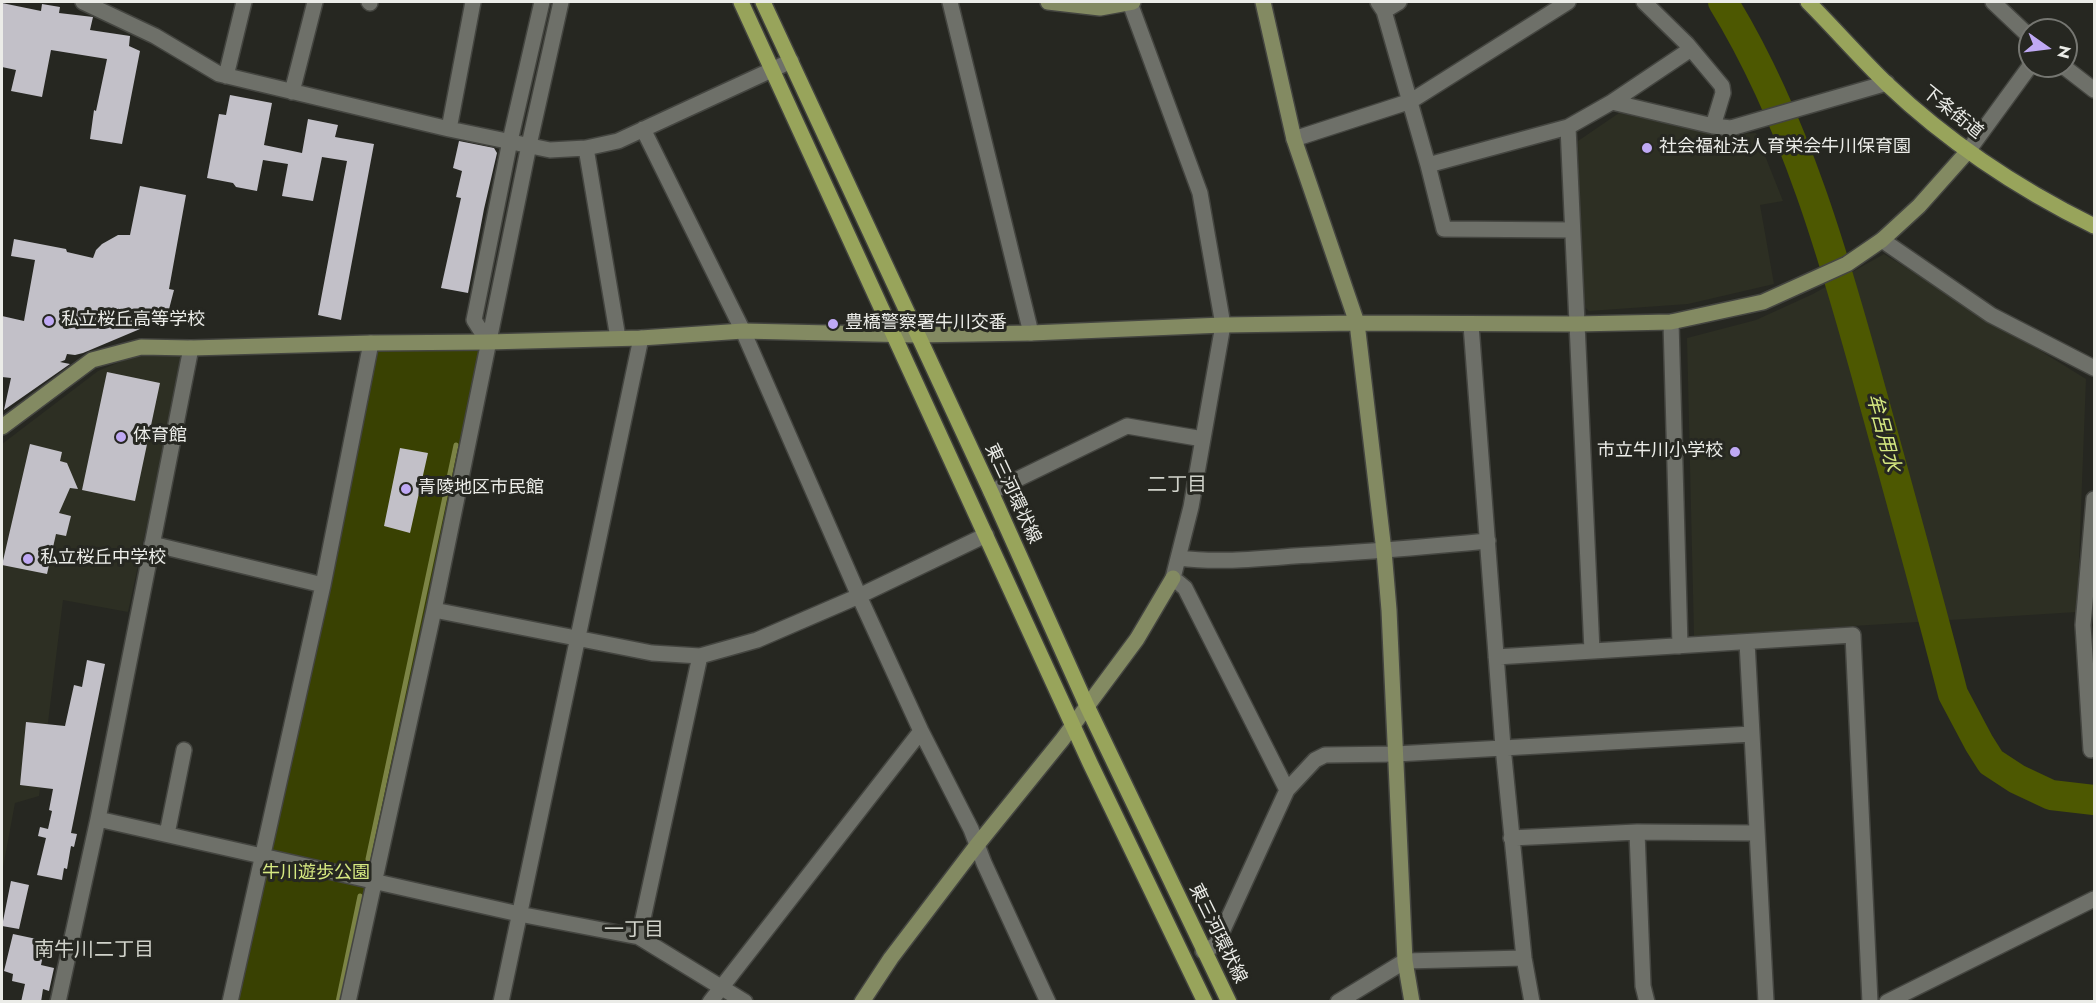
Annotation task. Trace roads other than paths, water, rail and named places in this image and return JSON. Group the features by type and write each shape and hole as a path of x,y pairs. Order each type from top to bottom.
{"main road":[{"path":"741,2 1200,999"},
{"name":"東三河環状線","path":"763,2 991,492 1087,706 1229,1002"},
{"name":"下条街道","path":"1808,2 1887,84 1968,151 2029,190 2094,226"}],"street":[{"path":"83,2 155,36 219,74 449,129 550,150 586,148 618,141 791,61"},
{"path":"226,76 244,2"},
{"path":"292,92 315,2"},
{"path":"449,129 473,2"},
{"path":"488,342 474,320 510,141 542,2"},
{"path":"348,1002 434,610 529,145 561,2"},
{"path":"950,2 1031,333"},
{"path":"862,1002 891,958 977,844 1073,725 1137,639 1173,578 1203,439 1223,325 1200,193 1132,2 1100,8 1083,4 1048,2"},
{"path":"1263,2 1294,139 1357,323 1389,610 1404,962 1412,1002"},
{"path":"1399,2 1381,6 1411,101 1444,230 1572,230"},
{"path":"1294,139 1411,101 1568,2"},
{"path":"1644,2 1691,49 1722,86 1724,93 1713,126"},
{"path":"1993,2 2018,26"},
{"path":"1428,165 1568,127 1612,102 1691,49"},
{"path":"2,427 92,360 141,347 191,348 641,338 743,331 894,334 1031,333 1223,325 1671,322 1763,302 1821,278 1847,264 1882,240 1935,190 1968,151 2021,78"},
{"path":"2078,78 2094,90"},
{"path":"1612,102 1713,126 1731,128 1781,112 1887,84"},
{"path":"1568,127 1592,651"},
{"path":"643,129 743,331 859,596 921,731 977,844 1048,1002"},
{"path":"586,148 618,338"},
{"path":"1882,240 1991,315 2094,368"},
{"path":"1671,322 1680,646"},
{"path":"1471,325 1511,838 1524,958 1532,1002"},
{"path":"501,1002 641,338"},
{"path":"230,1002 322,585 371,343"},
{"path":"58,1002 98,819 191,348"},
{"path":"991,492 1127,426 1203,439"},
{"path":"2091,750 2083,625 2094,499"},
{"path":"434,610 652,653 700,656 757,640 859,596 986,535"},
{"path":"1179,558 1194,560 1266,558 1384,551 1488,541"},
{"path":"152,544 322,585"},
{"path":"1173,578 1185,588 1287,790"},
{"path":"1497,657 1853,634 1870,1002"},
{"path":"1747,642 1766,1002"},
{"path":"639,937 700,656"},
{"path":"710,1002 921,731"},
{"path":"1203,951 1216,945 1287,790 1314,760 1325,755 1396,754 1752,734"},
{"path":"167,834 184,750"},
{"path":"98,819 519,914 639,937 745,1002"},
{"path":"1511,838 1637,832 1756,833"},
{"path":"1637,832 1643,986 1647,1002"},
{"path":"1887,1002 2094,899"},
{"path":"1338,1002 1404,962 1524,958"}],"waterway":[{"name":"牟呂用水","path":"1723,2 1749,47 1771,94 1811,191 1843,291 1953,694 1991,762 2017,779 2051,795 2094,800"},
{"path":"368,859 456,445"},
{"path":"338,1002 360,896"}],"place":[{"name":"社会福祉法人育栄会牛川保育園","path":"1647,148"},
{"name":"私立桜丘高等学校","path":"49,321"},
{"name":"豊橋警察署牛川交番","path":"833,324"},
{"name":"体育館","path":"121,437"},
{"name":"市立牛川小学校","path":"1735,452"},
{"name":"青陵地区市民館","path":"406,489"},
{"name":"私立桜丘中学校","path":"28,559"}],"district":[{"name":"二丁目","path":"1177,486"},
{"name":"一丁目","path":"634,931"},
{"name":"南牛川二丁目","path":"94,951"}],"park label":[{"name":"牛川遊歩公園","path":"316,874"}]}
